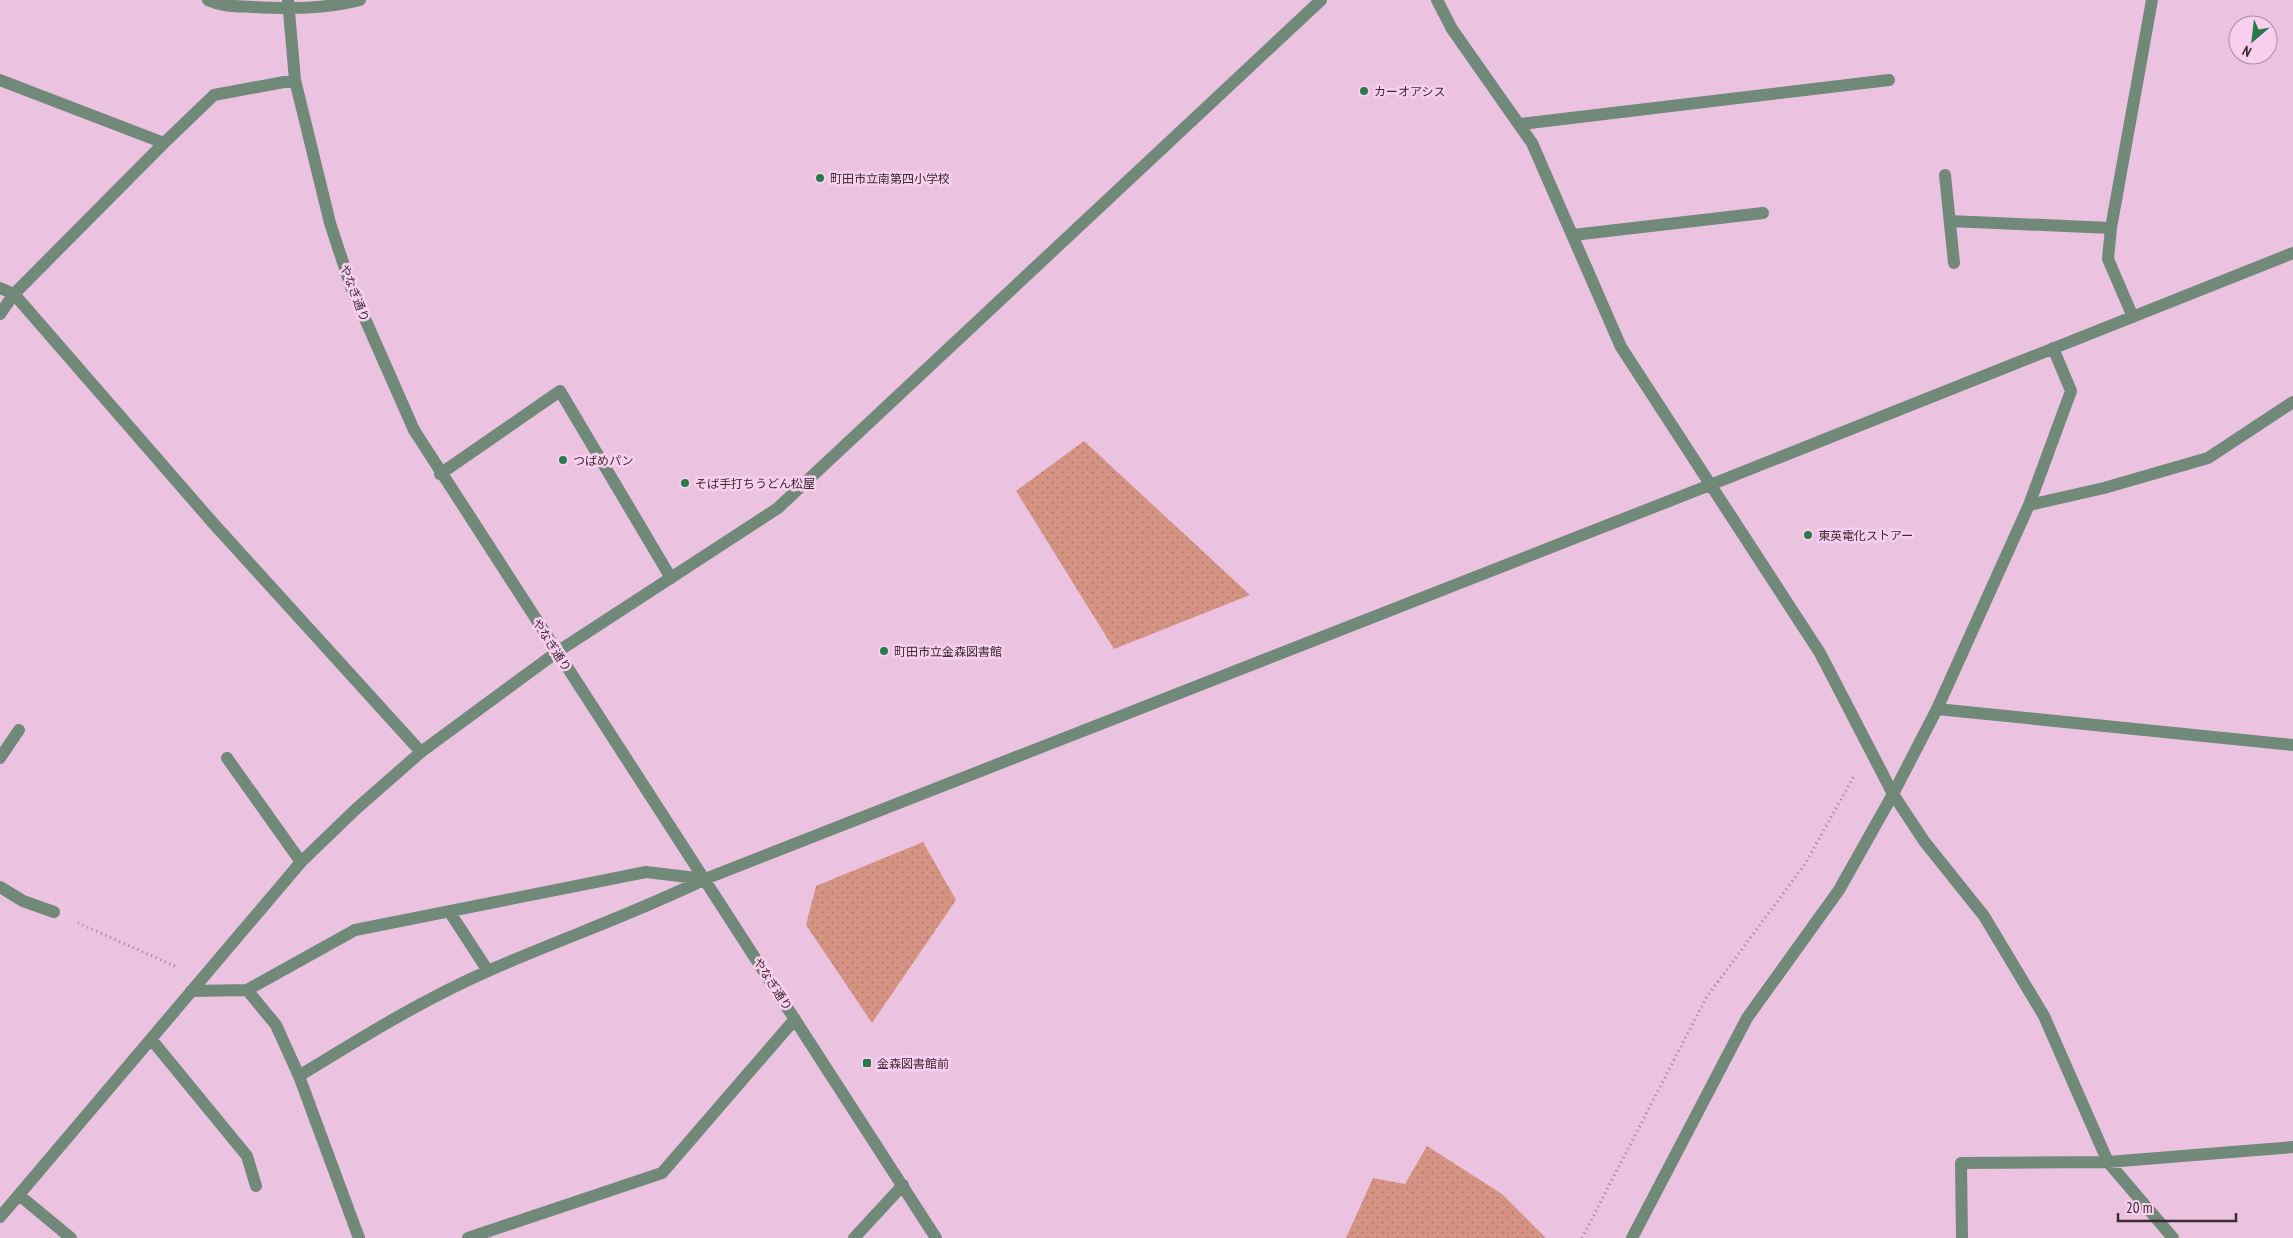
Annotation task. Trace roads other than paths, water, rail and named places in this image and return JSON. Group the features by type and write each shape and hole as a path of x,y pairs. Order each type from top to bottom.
{"street":[{"path":"208,0 219,5 338,6 360,0"},
{"path":"0,1217 5,1203 19,1195 201,978 302,862 356,809 421,752 557,652 778,508 1321,0"},
{"path":"1437,0 1452,29 1521,124 1532,143 1621,347 1820,653 1893,794 1924,841 1984,916 2044,1016 2108,1162 2173,1238"},
{"path":"2133,317 2108,259 2111,228 2152,0"},
{"name":"やなぎ通り","path":"288,5 295,80 330,223 351,287 414,430 440,474 705,879 936,1238"},
{"path":"0,80 164,142"},
{"path":"0,314 14,294 164,142 214,95 295,80"},
{"path":"1521,124 1889,80"},
{"path":"1945,175 1954,263"},
{"path":"1573,235 1763,213"},
{"path":"1950,220 2111,228"},
{"path":"299,1076 395,1016 488,971 657,903 705,879 1710,485 2293,253"},
{"path":"0,288 14,294 213,523 421,752"},
{"path":"1632,1238 1747,1018 1839,890 1893,794 1936,709 2029,505 2071,392 2053,348"},
{"path":"440,474 560,391 671,578"},
{"path":"2029,505 2104,488 2208,458 2293,402"},
{"path":"1936,709 2293,745"},
{"path":"0,758 19,730"},
{"path":"227,758 302,862"},
{"path":"191,991 247,990 356,930 646,872 705,879"},
{"path":"0,887 23,901 54,912"},
{"path":"449,911 488,971"},
{"path":"247,990 276,1025 299,1076 359,1238"},
{"path":"468,1238 662,1173 795,1019"},
{"path":"151,1039 247,1156 256,1186"},
{"path":"1962,1238 1961,1163 2108,1162 2293,1147"},
{"path":"854,1238 902,1185"},
{"path":"19,1195 71,1238"}],"place":[{"name":"カーオアシス","path":"1364,91"},
{"name":"町田市立南第四小学校","path":"820,178"},
{"name":"つばめパン","path":"563,460"},
{"name":"そば手打ちうどん松屋","path":"685,483"},
{"name":"東英電化ストアー","path":"1808,535"},
{"name":"町田市立金森図書館","path":"884,651"},
{"name":"金森図書館前","path":"867,1063"}]}
